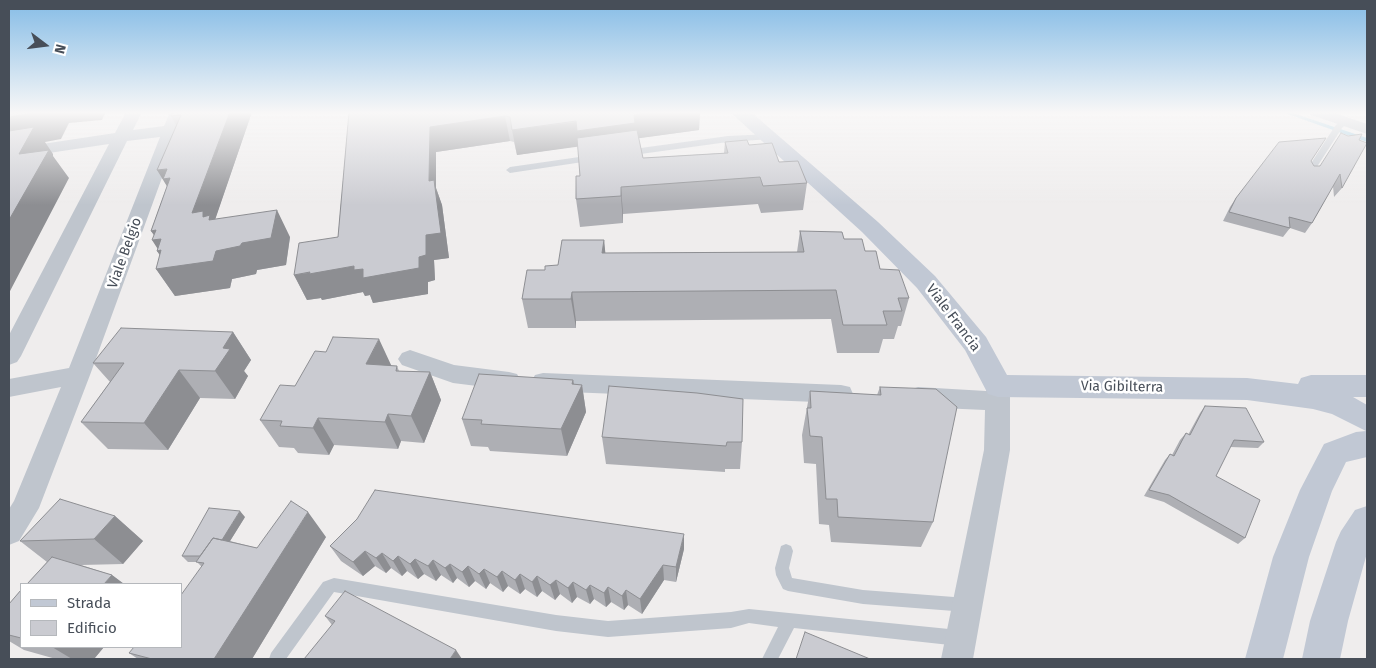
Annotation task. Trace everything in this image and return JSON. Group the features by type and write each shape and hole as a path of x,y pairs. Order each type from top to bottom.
{"street":[{"name":"Viale Belgio","path":"9,154 88,143"},
{"path":"9,356 14,338 117,143"},
{"name":"Viale Belgio","path":"9,532 24,508 78,375 166,143"},
{"name":"Viale Francia","path":"775,143 870,227 926,282 976,344 998,394 997,450 959,649"},
{"path":"410,359 453,374 493,380 859,395"},
{"path":"9,388 78,375"},
{"name":"Via Gibilterra","path":"998,394 1247,389 1303,385 1367,386"},
{"name":"Via Gibilterra","path":"1247,389 1313,397 1341,405 1367,418"},
{"path":"899,396 998,394"},
{"path":"1264,659 1291,557 1316,490 1335,453 1356,445 1367,444"},
{"path":"1321,659 1329,621 1363,537"}],"lane":[{"path":"619,154 698,143"},
{"path":"1310,171 1329,143"},
{"path":"510,170 599,157"},
{"path":"786,551 782,568 783,575 788,584 863,597 967,605"},
{"path":"277,659 328,587 334,585 556,623 608,629 731,620 748,616 790,620 959,649"},
{"path":"770,659 790,620"}],"building":[{"path":"9,143 25,143 19,154 49,150 9,220"},
{"path":"169,143 218,143 192,213 203,211 203,217 210,215 209,220 277,210 271,238 242,243 240,246 216,251 213,261 156,269 161,250 157,251 161,239 152,240 156,230 151,231 170,178 163,179 167,169 157,170"},
{"path":"346,143 430,143 429,181 434,180 441,233 426,235 426,255 419,257 419,268 363,278 363,269 354,270 354,266 294,275 299,243 338,237"},
{"path":"577,143 640,143 643,158 728,153 725,143 748,143 749,145 772,143 779,162 798,161 807,183 763,186 760,177 621,187 621,196 576,199 576,176 580,176"},
{"path":"1278,143 1323,143 1311,161 1314,166 1320,166 1335,143 1367,143 1342,188 1340,174 1312,223 1289,217 1290,228 1229,212 1236,198"},
{"path":"800,231 842,232 844,239 862,239 865,251 876,251 880,269 899,270 909,298 898,298 902,311 883,311 887,325 843,325 836,290 572,292 571,299 522,299 527,270 545,270 545,266 558,265 562,240 604,240 602,253 804,252"},
{"path":"121,328 233,332 223,348 230,349 215,371 179,370 144,423 81,422 124,363 93,363"},
{"path":"333,337 379,339 366,364 397,366 396,371 430,372 411,416 388,414 385,422 318,418 313,428 280,426 282,421 260,420 280,385 295,386 315,351 326,352"},
{"path":"479,374 573,380 572,384 582,385 561,429 481,424 482,420 462,419"},
{"path":"609,386 697,393 743,399 742,442 727,442 726,446 602,437"},
{"path":"880,387 936,389 957,407 933,522 838,517 837,499 826,499 822,437 810,436 807,408 811,408 810,391 881,395"},
{"path":"1205,406 1246,408 1264,442 1234,440 1216,476 1260,500 1245,538 1169,495 1149,490 1170,454 1174,456 1186,433 1190,435"},
{"path":"375,490 684,534 676,567 663,565 640,599 626,590 622,596 608,587 604,593 590,585 586,590 573,582 568,588 556,580 550,585 537,576 532,582 520,574 515,580 502,571 497,577 484,569 479,574 468,566 462,572 450,564 445,568 433,560 428,566 415,559 410,564 398,556 393,561 382,553 376,558 365,551 353,562 330,546 357,519"},
{"path":"60,499 115,516 94,539 20,541"},
{"path":"291,501 308,512 214,659 152,659 129,653 133,648 182,648 182,594 204,563 196,562 213,538 257,548"},
{"path":"209,508 240,511 222,540 213,538 200,556 182,556"},
{"path":"52,557 112,575 105,583 28,583"},
{"path":"20,591 20,638 9,635 9,604"},
{"path":"345,591 456,650 450,659 304,659 335,621 325,616"},
{"path":"805,632 870,659 796,659"}]}
